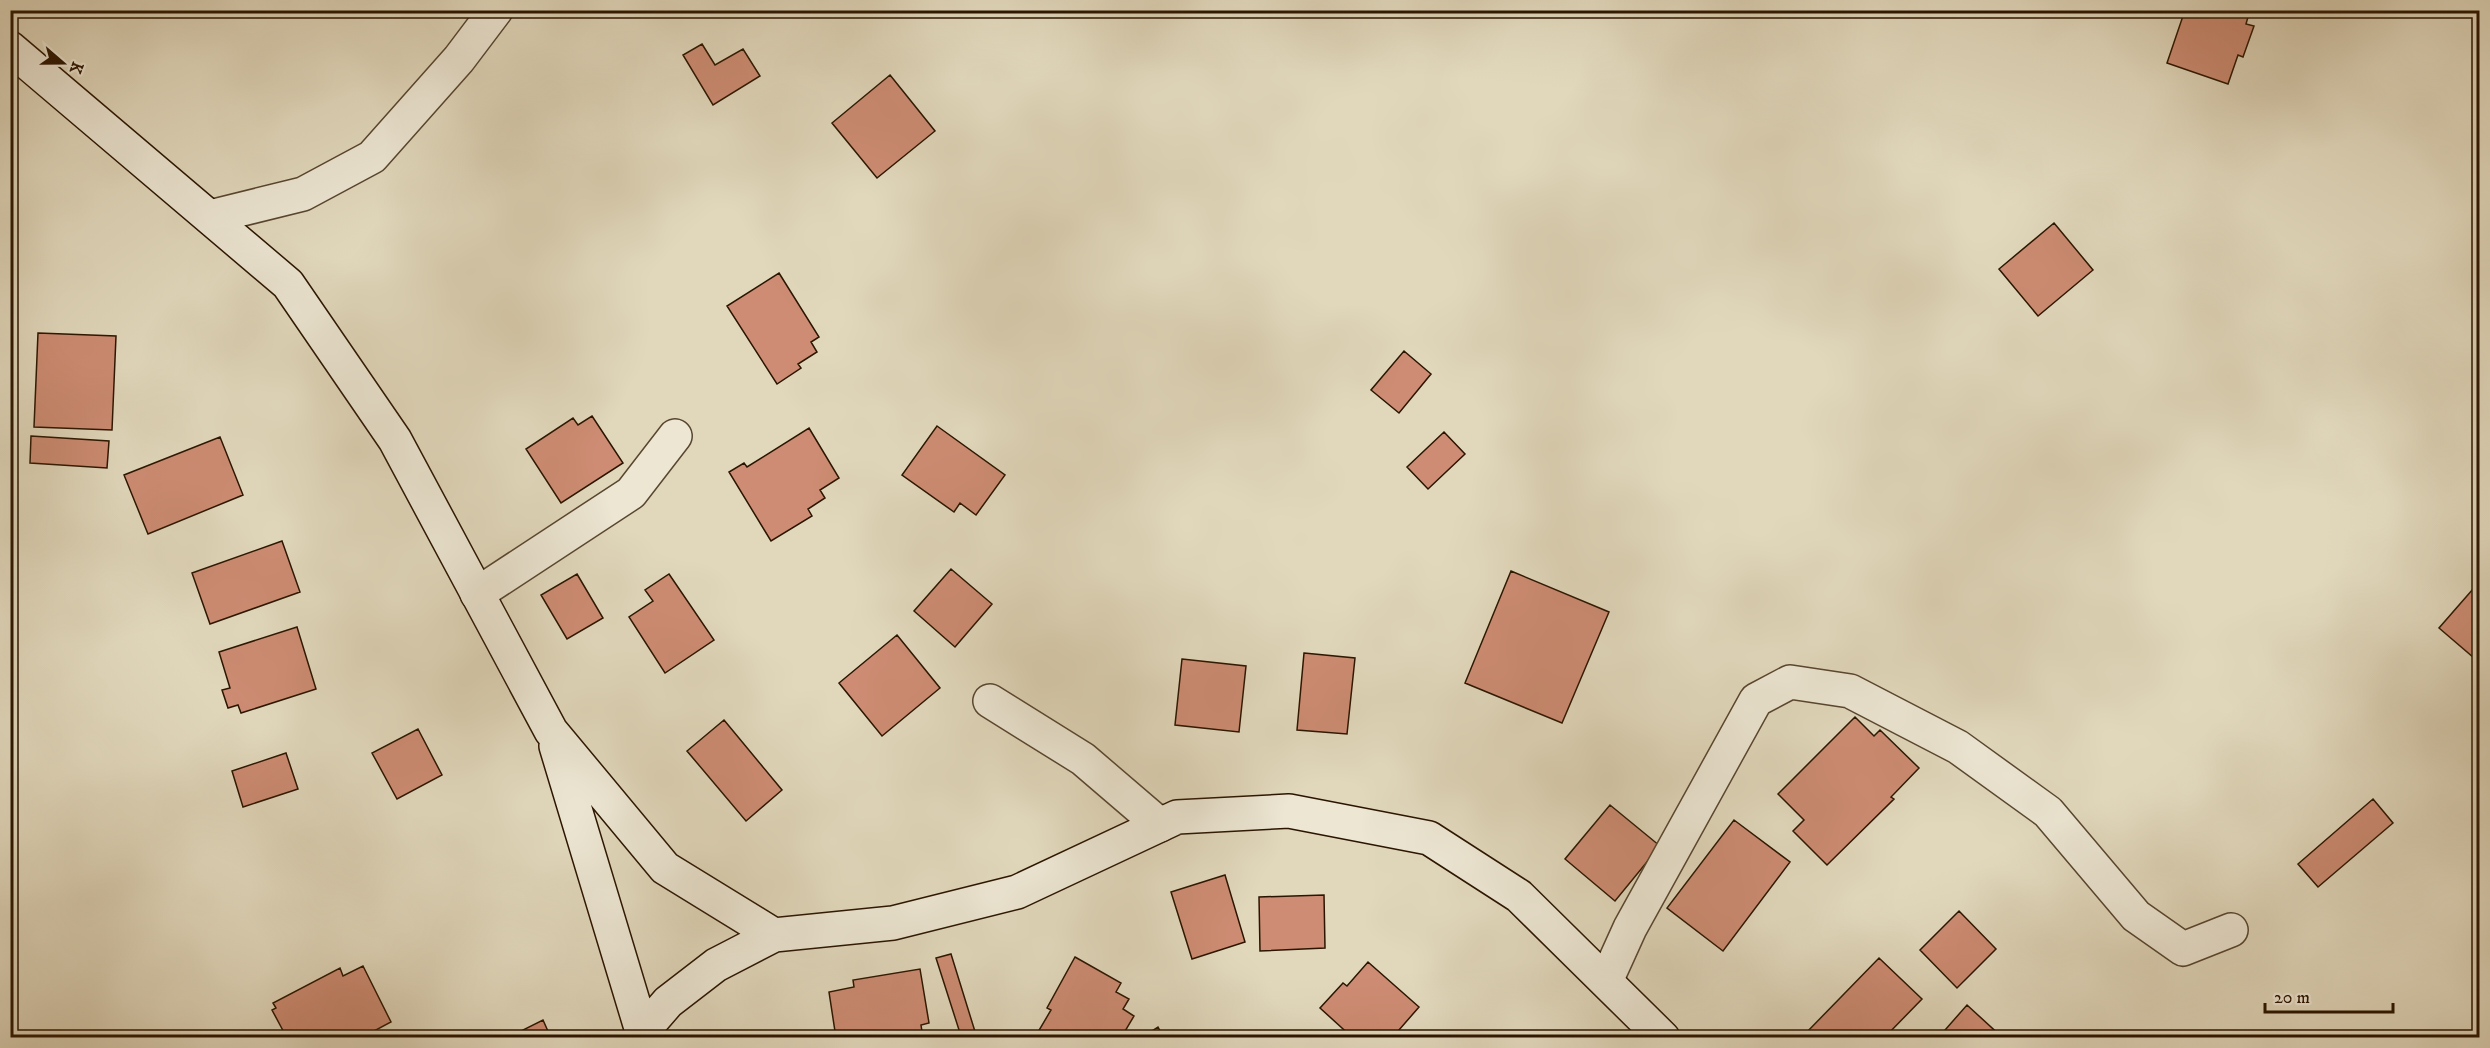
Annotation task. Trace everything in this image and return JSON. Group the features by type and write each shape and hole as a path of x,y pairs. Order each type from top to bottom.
{"street":[{"path":"210,217 303,194 372,157 459,59 496,10"},
{"path":"10,48 288,284 395,440 551,731 665,868 774,935"},
{"path":"477,594 631,493 675,436"},
{"path":"1606,981 1630,928 1756,700 1790,682 1850,691 1958,747 2048,812 2136,916 2183,949 2231,930"},
{"path":"990,702 1083,759 1160,825"},
{"path":"551,731 643,1035"},
{"path":"643,1035 668,1002 716,965 774,935 893,923 1017,892 1177,817 1289,811 1429,838 1518,896 1663,1038"}],"building":[{"path":"2185,10 2250,10 2246,24 2254,26 2243,57 2238,55 2228,84 2167,63"},
{"path":"702,44 715,65 743,49 760,76 713,105 683,55"},
{"path":"890,75 935,131 877,178 832,123"},
{"path":"2054,223 2093,270 2038,316 1999,269"},
{"path":"779,273 819,337 811,342 817,352 798,364 801,368 777,384 727,306"},
{"path":"38,333 116,336 112,430 34,427"},
{"path":"1404,351 1431,374 1399,413 1371,390"},
{"path":"592,416 623,463 561,503 526,449 573,418 578,425"},
{"path":"937,426 1005,475 976,515 960,503 954,512 902,475"},
{"path":"809,428 839,478 820,490 825,498 808,509 812,516 771,541 729,472 744,463 747,467"},
{"path":"1444,432 1465,454 1428,489 1407,467"},
{"path":"31,436 109,441 107,468 30,463"},
{"path":"220,437 243,495 148,534 124,475"},
{"path":"282,541 300,592 210,624 192,573"},
{"path":"951,569 992,604 955,647 914,611"},
{"path":"1511,571 1609,612 1562,723 1465,683"},
{"path":"577,574 603,618 567,639 541,595"},
{"path":"669,574 714,640 665,673 629,617 653,601 645,590"},
{"path":"2480,581 2480,663 2439,628"},
{"path":"297,627 316,689 241,713 238,705 228,708 222,690 230,688 219,652"},
{"path":"897,635 940,688 882,736 839,683"},
{"path":"1304,653 1355,658 1347,734 1297,730"},
{"path":"1182,659 1246,666 1239,732 1175,725"},
{"path":"1855,717 1874,736 1880,730 1919,768 1891,797 1894,799 1827,865 1793,831 1804,820 1778,794"},
{"path":"724,720 782,790 746,821 687,751"},
{"path":"418,729 442,775 397,799 372,753"},
{"path":"286,753 298,789 243,807 232,771"},
{"path":"2373,799 2393,823 2318,887 2298,864"},
{"path":"1610,805 1660,846 1615,901 1565,859"},
{"path":"1734,820 1790,862 1723,951 1667,908"},
{"path":"1225,875 1245,942 1192,959 1171,892"},
{"path":"1324,895 1325,948 1260,951 1259,897"},
{"path":"1959,911 1996,949 1957,988 1920,950"},
{"path":"951,954 977,1038 950,1036 960,1033 936,958"},
{"path":"1075,957 1121,983 1116,992 1129,999 1123,1009 1134,1016 1121,1038 1048,1038 1038,1032 1051,1010 1047,1008"},
{"path":"1879,958 1922,999 1884,1038 1812,1038 1806,1033"},
{"path":"1368,962 1419,1007 1392,1038 1353,1038 1320,1008 1343,983 1347,986"},
{"path":"363,966 391,1022 361,1038 287,1038 272,1010 276,1008 273,1003 340,968 343,976"},
{"path":"920,969 929,1023 921,1025 923,1038 836,1038 829,992 854,987 853,980"},
{"path":"1967,1005 2003,1038 1938,1038"},
{"path":"543,1020 551,1038 507,1038"},
{"path":"1158,1027 1164,1038 1141,1038"}]}
